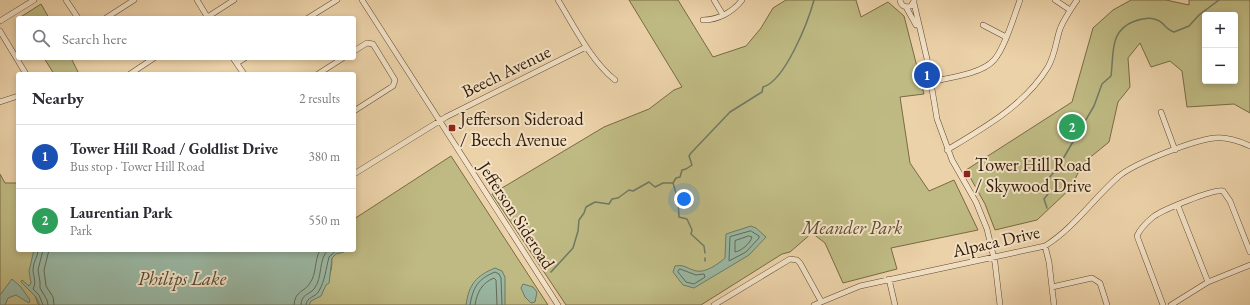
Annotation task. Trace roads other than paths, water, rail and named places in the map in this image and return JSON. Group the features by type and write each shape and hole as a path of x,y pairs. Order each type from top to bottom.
{"street":[{"path":"0,21 34,0"},
{"path":"66,0 77,16"},
{"path":"109,16 134,0"},
{"path":"197,0 206,16"},
{"path":"210,16 234,0"},
{"path":"311,16 337,0"},
{"name":"Jefferson Sideroad","path":"362,0 558,305"},
{"path":"558,0 586,46 606,73 615,80"},
{"path":"714,0 723,16"},
{"path":"703,20 711,20 723,16 734,9 742,0"},
{"path":"900,0 902,5 906,7 923,40"},
{"path":"930,82 970,73 994,61 1001,50 1020,0"},
{"path":"1055,0 1070,10"},
{"path":"947,150 1002,117 1040,78 1048,66 1060,28 1077,0"},
{"path":"906,7 914,1 923,40 937,119 947,150 980,212 994,257 1000,305"},
{"path":"984,25 1006,37"},
{"path":"0,31 16,57"},
{"path":"356,50 367,43 373,44 395,80 393,86 356,110"},
{"name":"Beech Avenue","path":"356,173 439,120 586,46"},
{"path":"18,60 25,72"},
{"path":"133,72 151,60"},
{"path":"235,60 243,72"},
{"path":"237,63 242,60"},
{"path":"321,72 340,60"},
{"path":"0,102 16,97"},
{"path":"1161,112 1175,150"},
{"name":"Alpaca Drive","path":"814,305 850,288 1045,246 1064,233 1122,174 1137,165 1175,150 1214,138 1237,140 1250,146"},
{"path":"1163,305 1137,236 1153,217 1213,192 1223,191 1230,201 1250,252"},
{"path":"1178,206 1208,282"},
{"path":"1045,246 1054,305"},
{"path":"714,305 790,258 797,260 800,263 821,301"},
{"path":"1171,305 1208,282 1250,265"},
{"path":"1052,287 1092,278 1100,283 1107,305"},
{"path":"889,279 895,305"}],"water":[{"path":"751,226 756,228 766,237 749,255 694,288 683,285 673,272 675,266 683,266 696,271 704,271 712,268 725,258 726,234"},
{"name":"Philips Lake","path":"34,252 344,252 336,254 332,258 329,283 326,285 321,296 311,301 309,305 40,305 36,297 21,282 22,280 29,286 31,283 29,271"},
{"path":"495,268 502,271 505,277 505,305 466,305 469,291 474,282 483,274"},
{"path":"12,279 21,287 30,300 29,303 16,295 8,298 5,305 0,305 0,295"},
{"path":"523,284 533,287 537,292 535,302 531,303 525,297 521,288"}],"waterway":[{"path":"673,183 676,178 680,177 682,170 692,165 689,156 691,153 730,112 762,92 763,87 779,74 787,63 801,36 814,0"},
{"path":"1047,208 1044,199 1048,194 1045,188 1046,181 1057,169 1094,106 1102,84 1111,76 1114,44 1121,30 1135,21 1149,18 1161,22 1169,30 1174,32 1189,26 1199,15 1219,0"},
{"path":"551,272 573,248 578,231 579,220 586,207 595,202 609,204 612,199 618,198 629,190 633,191 649,182 655,187 663,183 673,183"},
{"path":"673,183 678,200 679,217 687,219 692,230 691,234 704,246 705,253"}],"place":[{"name":"Tower Hill Road / Goldlist Drive","path":"927,75"},
{"name":"Laurentian Park","path":"1072,127"},
{"name":"Jefferson Sideroad / Beech Avenue","path":"452,128"},
{"name":"Tower Hill Road / Skywood Drive","path":"967,174"}],"park label":[{"name":"Meander Park","path":"852,227"}]}
